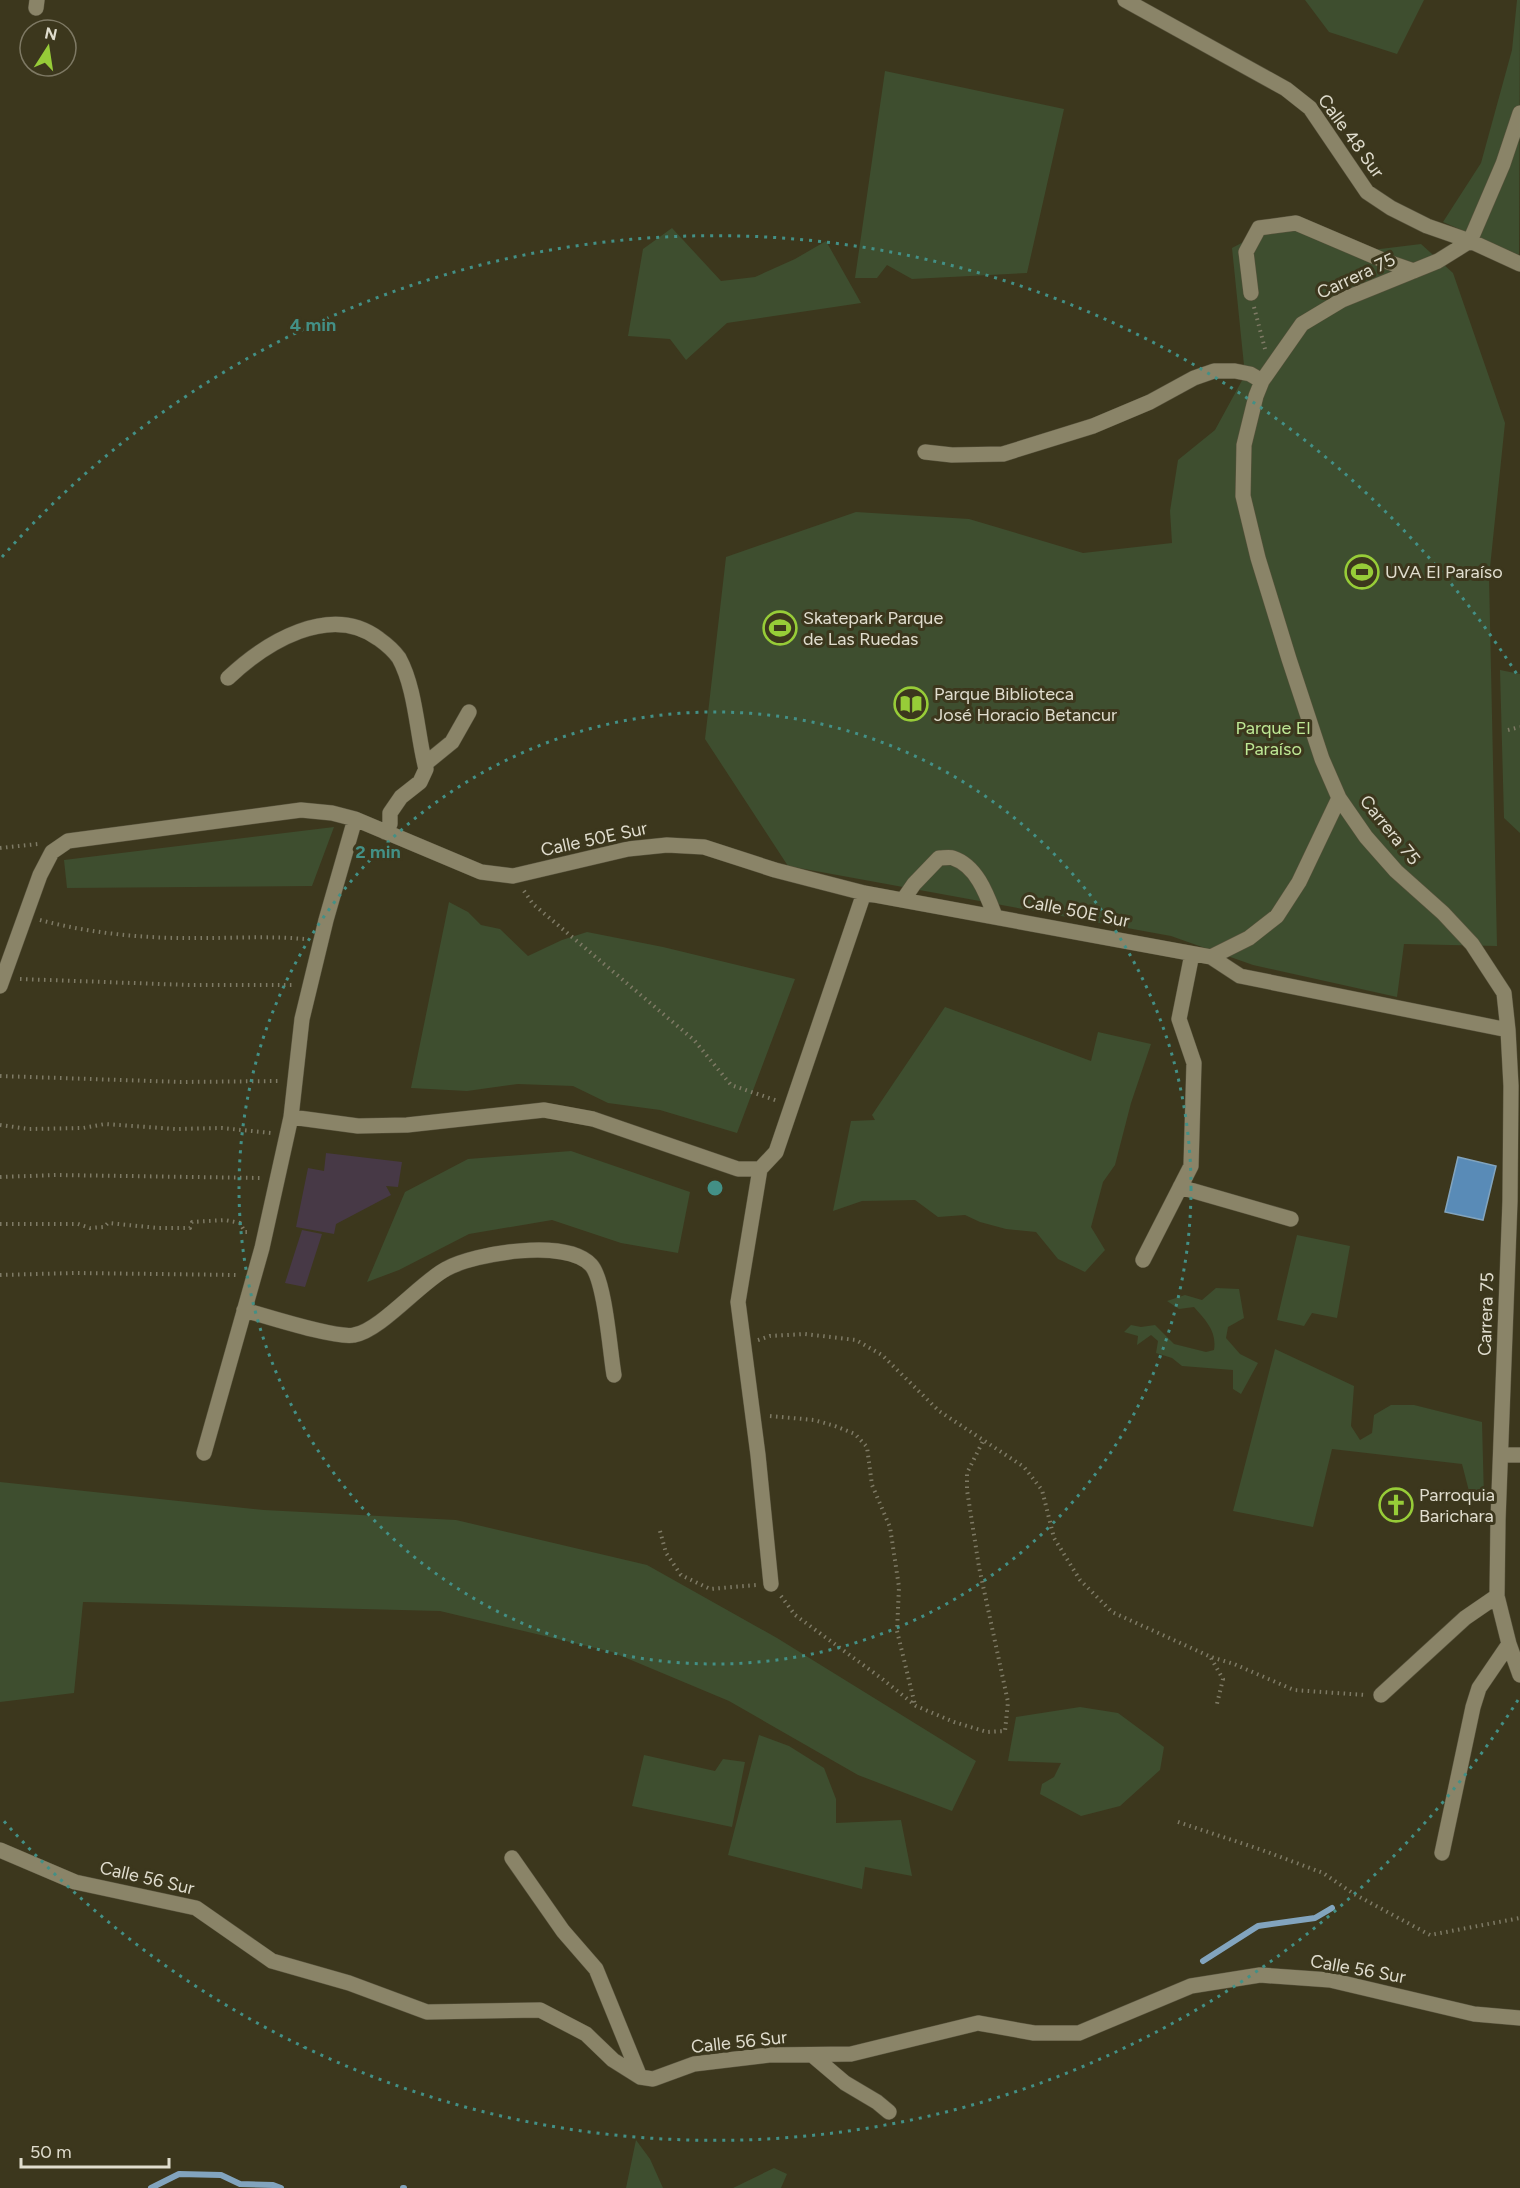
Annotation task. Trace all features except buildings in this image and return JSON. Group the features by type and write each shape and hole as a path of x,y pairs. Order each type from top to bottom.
{"street":[{"name":"Calle 48 Sur","path":"1125,0 1286,89 1310,108 1367,192 1391,208 1427,226 1470,241 1520,264"},
{"path":"1470,241 1503,164 1520,113"},
{"path":"1251,293 1246,252 1259,228 1287,224 1296,223 1414,271"},
{"name":"Carrera 75","path":"1470,241 1438,261 1342,300 1302,324 1266,375 1256,396 1244,445 1243,496 1258,558 1289,660 1322,759 1339,798 1366,837 1396,871 1443,913 1472,944 1504,993 1511,1086 1510,1201 1497,1596 1520,1676"},
{"path":"925,452 952,455 1003,454 1093,426 1150,402 1194,378 1215,370 1266,375"},
{"path":"228,678 240,666 268,647 311,628 326,624 342,624 361,629 374,635 398,657 411,694 426,769 420,782 401,796 390,813 390,824 385,832"},
{"path":"425,764 452,742 469,712"},
{"path":"1211,957 1249,938 1277,916 1304,873 1339,798"},
{"name":"Calle 50E Sur","path":"68,841 301,810 332,813 355,819 481,872 513,876 628,849 666,844 704,847 775,870 864,893 1211,957 1240,976 1508,1030"},
{"path":"204,1453 265,1234 291,1117 302,1019 321,940 355,819"},
{"path":"1,982 5,961 40,875 52,852 68,841"},
{"path":"903,900 914,884 939,858 953,858 967,868 984,887 995,916"},
{"path":"771,1584 753,1414 738,1302 760,1169 776,1152 864,893"},
{"path":"1143,1260 1191,1166 1194,1063 1179,1019 1192,954"},
{"path":"291,1117 358,1126 407,1125 544,1110 593,1119 738,1169 760,1169"},
{"path":"1180,1187 1291,1219"},
{"path":"244,1310 333,1334 355,1335 373,1326 446,1269 477,1257 539,1249 572,1254 591,1265 600,1285 614,1375"},
{"path":"1501,1455 1520,1455"},
{"path":"1381,1695 1464,1618 1497,1596"},
{"path":"1442,1853 1479,1688 1509,1644"},
{"name":"Calle 56 Sur","path":"0,1851 75,1882 196,1908 272,1961 349,1983 426,2012 540,2010 586,2034 613,2060 640,2077 652,2079 694,2064 769,2055 850,2054 978,2023 1034,2033 1079,2033 1191,1986 1260,1975 1330,1980 1474,2014 1520,2018"},
{"path":"512,1858 563,1931 596,1969 640,2077"},
{"path":"812,2055 844,2083 877,2102 889,2112"}],"path":[{"path":"1251,293 1266,375"},
{"path":"1508,729 1520,727"},
{"path":"0,848 68,841"},
{"path":"513,876 533,904 694,1040 730,1085 792,1106"},
{"path":"25,916 69,928 150,937 201,939 280,937 321,940"},
{"path":"1,982 310,986"},
{"path":"0,1076 181,1082 296,1082"},
{"path":"0,1125 29,1129 83,1128 105,1124 175,1130 222,1128 286,1135"},
{"path":"0,1177 57,1175 277,1178"},
{"path":"0,1224 78,1224 90,1228 115,1223 158,1228 190,1228 192,1222 225,1220 240,1223 245,1232 265,1234"},
{"path":"0,1275 74,1273 254,1275"},
{"path":"744,1345 770,1336 805,1334 856,1340 882,1355 939,1411 1024,1467 1042,1490 1054,1538 1080,1580 1112,1612 1211,1657 1234,1664 1294,1690 1381,1695"},
{"path":"753,1414 814,1420 855,1434 867,1447 872,1485 890,1527 899,1587 897,1631 916,1706"},
{"path":"660,1531 666,1553 681,1575 710,1589 771,1584 795,1616 916,1706 954,1722 987,1732 1005,1731 1008,1702 979,1567 967,1490 967,1473 984,1439"},
{"path":"1211,1657 1223,1679 1216,1708"},
{"path":"1178,1822 1323,1873 1354,1894 1430,1935 1520,1918"}],"shaded area":[{"path":"326,1153 402,1162 398,1187 386,1186 391,1195 336,1224 334,1234 296,1227 308,1168 324,1171"},
{"path":"302,1230 322,1234 305,1287 285,1283"}],"green space":[{"path":"1305,0 1424,0 1397,54 1329,32"},
{"path":"1517,0 1520,0 1519,255 1443,222 1481,163 1512,50"},
{"path":"885,71 1064,109 1027,273 912,279 887,265 877,278 855,278"},
{"name":"Parque El Paraíso","path":"1276,225 1372,250 1421,244 1453,273 1505,423 1489,577 1497,946 1404,944 1397,997 1253,965 1171,936 788,866 705,739 726,557 856,512 969,519 1083,553 1172,543 1170,511 1178,460 1215,430 1245,375 1232,248"},
{"path":"672,228 721,281 755,277 795,259 826,241 861,303 727,323 686,360 670,339 628,336 643,249"},
{"path":"1500,670 1520,674 1520,833 1504,818"},
{"path":"334,827 312,886 67,888 64,860"},
{"path":"449,902 468,912 481,925 500,929 528,956 562,940 587,932 663,947 795,979 737,1133 660,1110 608,1103 573,1086 518,1084 467,1091 411,1088"},
{"path":"945,1007 1091,1061 1098,1032 1151,1044 1131,1103 1115,1165 1103,1182 1091,1227 1105,1250 1085,1272 1058,1259 1036,1232 1006,1229 965,1215 938,1217 915,1200 862,1201 833,1211 851,1121 875,1120 872,1115"},
{"path":"571,1151 690,1192 678,1253 621,1243 552,1220 469,1234 399,1270 367,1282 405,1192 468,1159"},
{"path":"1297,1235 1350,1246 1337,1318 1312,1313 1304,1326 1277,1320"},
{"path":"1216,1288 1239,1289 1244,1318 1228,1327 1226,1338 1240,1354 1258,1363 1241,1394 1233,1389 1233,1370 1182,1366 1172,1358 1156,1353 1158,1341 1151,1335 1137,1345 1138,1336 1124,1332 1131,1325 1141,1327 1155,1325 1174,1344 1206,1352 1214,1350 1212,1332 1194,1307 1179,1309 1167,1301 1185,1295 1202,1300"},
{"path":"1275,1349 1354,1386 1351,1426 1360,1440 1372,1433 1374,1415 1391,1405 1414,1405 1482,1422 1484,1499 1471,1499 1462,1464 1332,1449 1313,1527 1233,1511"},
{"path":"0,1482 264,1510 456,1520 647,1565 777,1638 976,1761 952,1811 858,1775 729,1701 612,1652 440,1611 83,1602 74,1693 0,1702"},
{"path":"1080,1707 1118,1713 1164,1747 1160,1770 1120,1806 1081,1816 1040,1794 1042,1784 1054,1777 1061,1763 1008,1761 1016,1717"},
{"path":"759,1735 789,1746 824,1768 836,1799 836,1823 901,1820 912,1876 865,1867 862,1889 728,1855"},
{"path":"644,1755 715,1771 723,1759 745,1762 732,1827 632,1806"},
{"path":"636,2140 650,2159 663,2188 626,2188"},
{"path":"774,2168 787,2174 781,2188 733,2188"}],"water":[{"path":"1458,1157 1496,1166 1483,1220 1445,1212"}],"waterway":[{"path":"1203,1961 1258,1926 1315,1918 1332,1908"},
{"path":"151,2188 179,2174 221,2175 240,2184 273,2185 281,2188"}],"place":[{"name":"UVA El Paraíso","path":"1362,572"},
{"name":"Skatepark Parque de Las Ruedas","path":"780,628"},
{"name":"Parque Biblioteca José Horacio Betancur","path":"911,704"},
{"name":"Parroquia Barichara","path":"1396,1505"}]}
